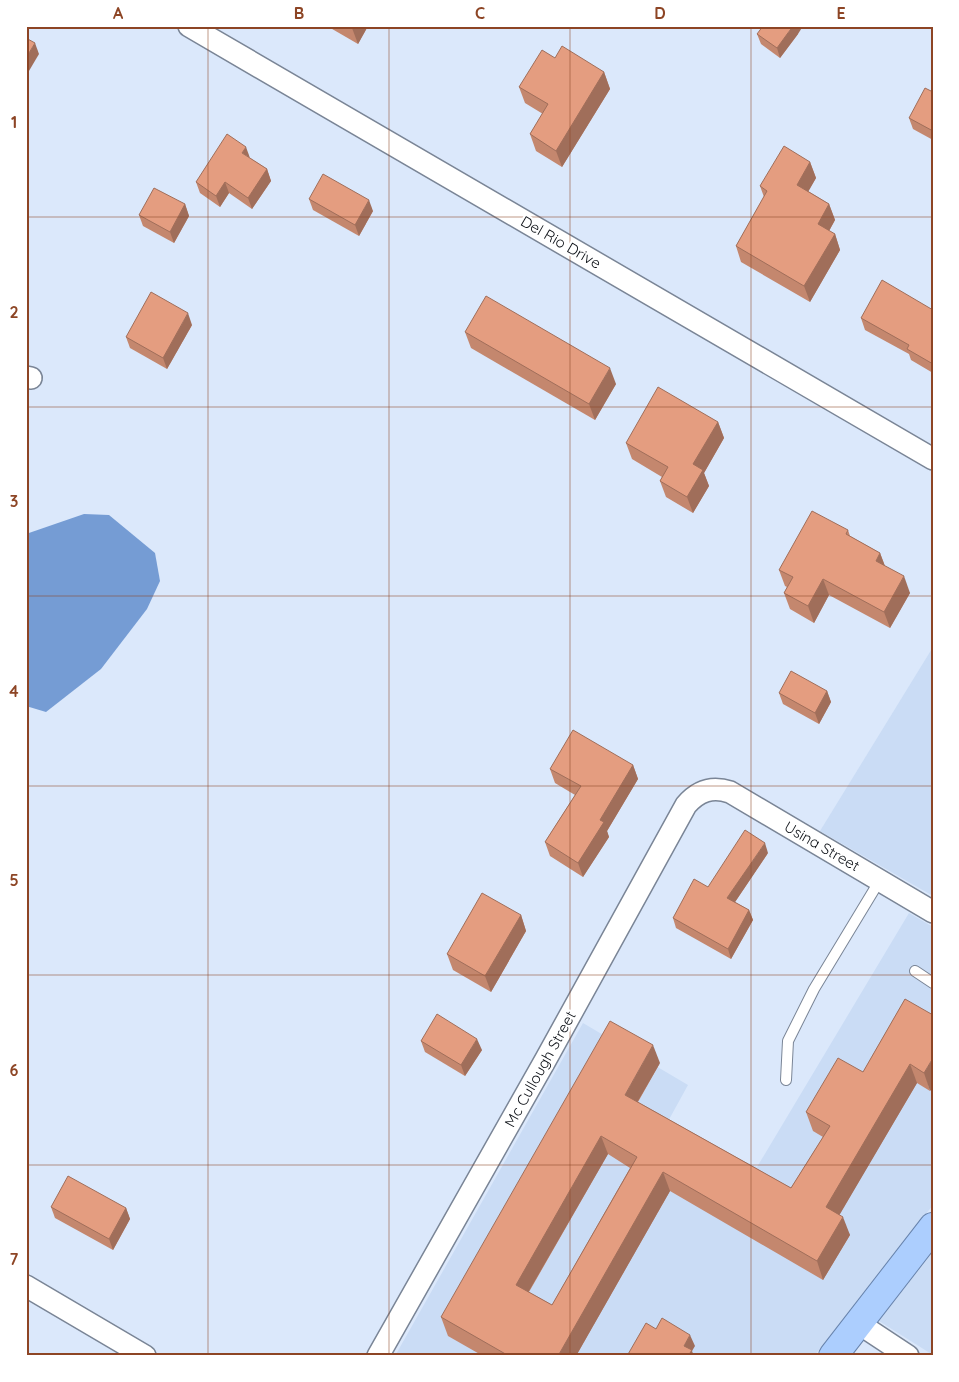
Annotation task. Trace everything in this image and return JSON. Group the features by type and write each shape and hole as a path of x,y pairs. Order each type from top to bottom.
{"highway":[{"path":"833,1356 933,1227"}],"street":[{"name":"Del Rio Drive","path":"189,26 933,458"},
{"name":"Usina Street","path":"708,789 730,792 933,912"},
{"name":"Mc Cullough Street","path":"378,1356 686,806 693,797 708,789"},
{"path":"26,1286 145,1356"},
{"path":"858,1323 908,1356"}],"lane":[{"path":"786,1080 788,1041 814,989 880,880"},
{"path":"915,971 933,983"}],"shaded area":[{"path":"933,647 933,896 820,831"},
{"path":"909,913 933,927 933,1205 814,1356 395,1356 583,1023 688,1085 666,1125 757,1167"},
{"path":"933,1252 933,1355 879,1321"}],"water":[{"path":"84,514 109,515 155,553 160,581 147,609 101,669 46,712 26,706 26,534"}],"building":[{"path":"763,26 793,26 777,48 757,34"},
{"path":"26,38 35,43 26,58"},
{"path":"562,46 604,72 556,151 530,134 548,104 519,87 542,50 555,58"},
{"path":"925,88 933,92 933,131 909,118"},
{"path":"227,134 246,147 242,153 267,169 248,198 225,182 216,196 196,182"},
{"path":"784,146 810,162 797,185 829,204 818,224 835,234 804,286 736,246 767,191 760,186"},
{"path":"323,174 369,200 355,225 309,199"},
{"path":"154,188 185,204 170,232 139,215"},
{"path":"882,280 933,310 933,364 907,349 909,345 861,318"},
{"path":"151,292 188,313 163,358 126,337"},
{"path":"486,296 610,368 589,404 465,332"},
{"path":"658,387 718,422 693,464 703,470 687,497 660,481 668,467 626,443"},
{"path":"812,511 848,530 846,534 880,553 876,561 904,576 884,612 823,579 808,606 784,593 793,577 779,570"},
{"path":"791,671 827,691 815,713 779,693"},
{"path":"573,730 633,765 600,820 604,822 578,863 545,842 581,786 550,769"},
{"path":"745,830 765,843 727,898 749,910 728,949 673,918 694,879 708,887"},
{"path":"482,893 521,915 485,976 447,954"},
{"path":"905,999 933,1015 933,1058 924,1073 910,1064 826,1207 843,1217 817,1261 663,1172 558,1356 509,1356 441,1317 610,1021 653,1045 625,1095 791,1188 830,1126 806,1112 838,1058 863,1072","holes":["601,1136 637,1157 552,1305 516,1285"]},
{"path":"437,1014 477,1039 461,1065 421,1041"},
{"path":"68,1176 126,1208 109,1239 51,1207"},
{"path":"662,1318 690,1335 684,1346 692,1350 688,1356 627,1356 646,1323 656,1329"}]}
